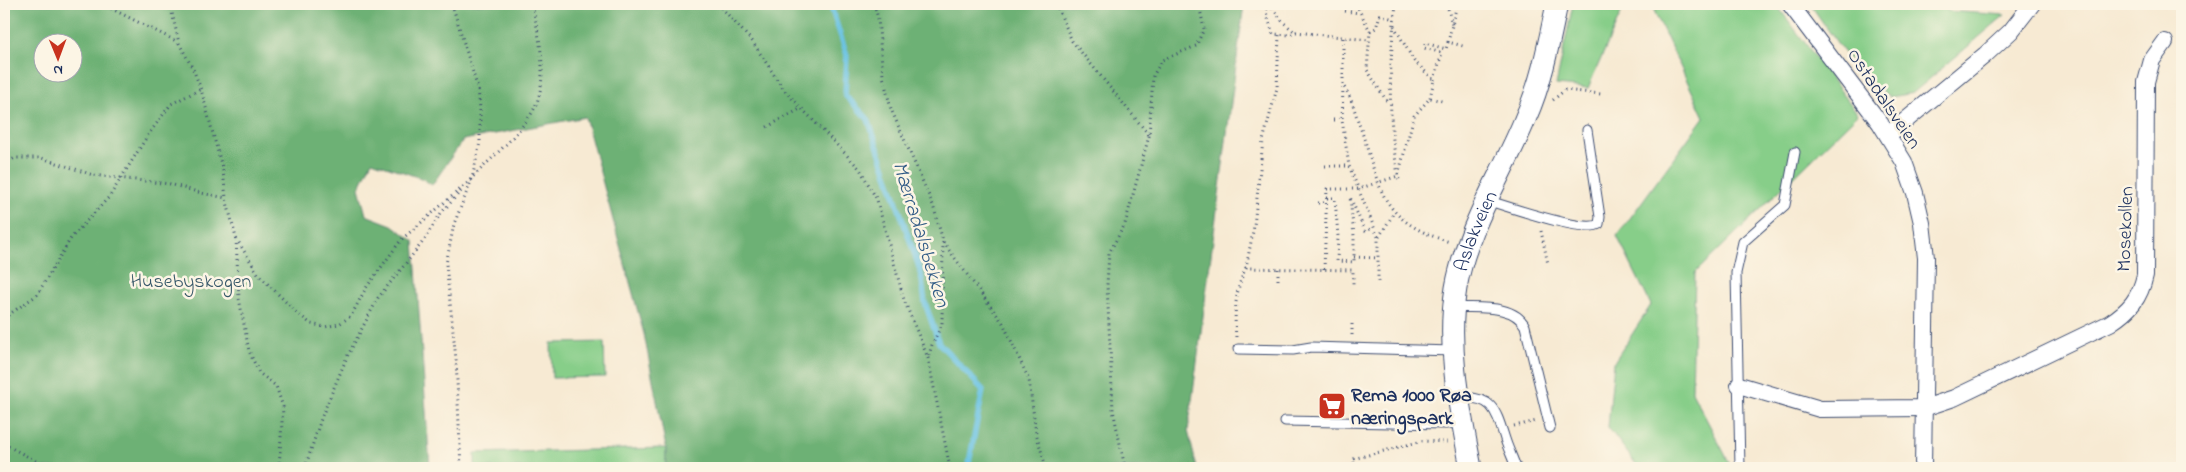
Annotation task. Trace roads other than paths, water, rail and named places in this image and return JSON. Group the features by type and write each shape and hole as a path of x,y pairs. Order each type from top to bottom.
{"street":[{"name":"Aslakveien","path":"1471,468 1453,351 1454,307 1461,267 1471,235 1486,200 1525,120 1536,92 1557,4"},
{"name":"Ostadalsveien","path":"1790,4 1858,91 1888,135 1904,162 1919,209 1924,240 1926,282 1923,468"},
{"path":"1888,135 1986,55 2011,31 2032,4"},
{"name":"Mosekollen","path":"1924,408 1954,398 2110,323 2124,314 2135,303 2142,290 2145,275 2146,82 2152,60 2165,42"},
{"path":"1739,385 1820,408 1924,408"}],"lane":[{"path":"1486,200 1577,226 1594,227 1599,224 1600,217 1587,130"},
{"path":"1740,468 1736,273 1742,242 1785,205 1795,152"},
{"path":"1454,307 1498,310 1514,315 1522,320 1550,428"},
{"path":"1238,349 1293,350 1311,347 1453,351"},
{"path":"1459,398 1471,397 1482,399 1493,408 1499,417 1516,468"},
{"path":"1285,421 1463,423"}],"waterway":[{"name":"Mærradalsbekken","path":"830,4 847,55 845,95 868,119 921,273 925,303 939,343 983,390 968,468"}],"place":[{"name":"Rema 1000 Røa næringspark","path":"1332,406"}],"park label":[{"name":"Husebyskogen","path":"191,280"}]}
